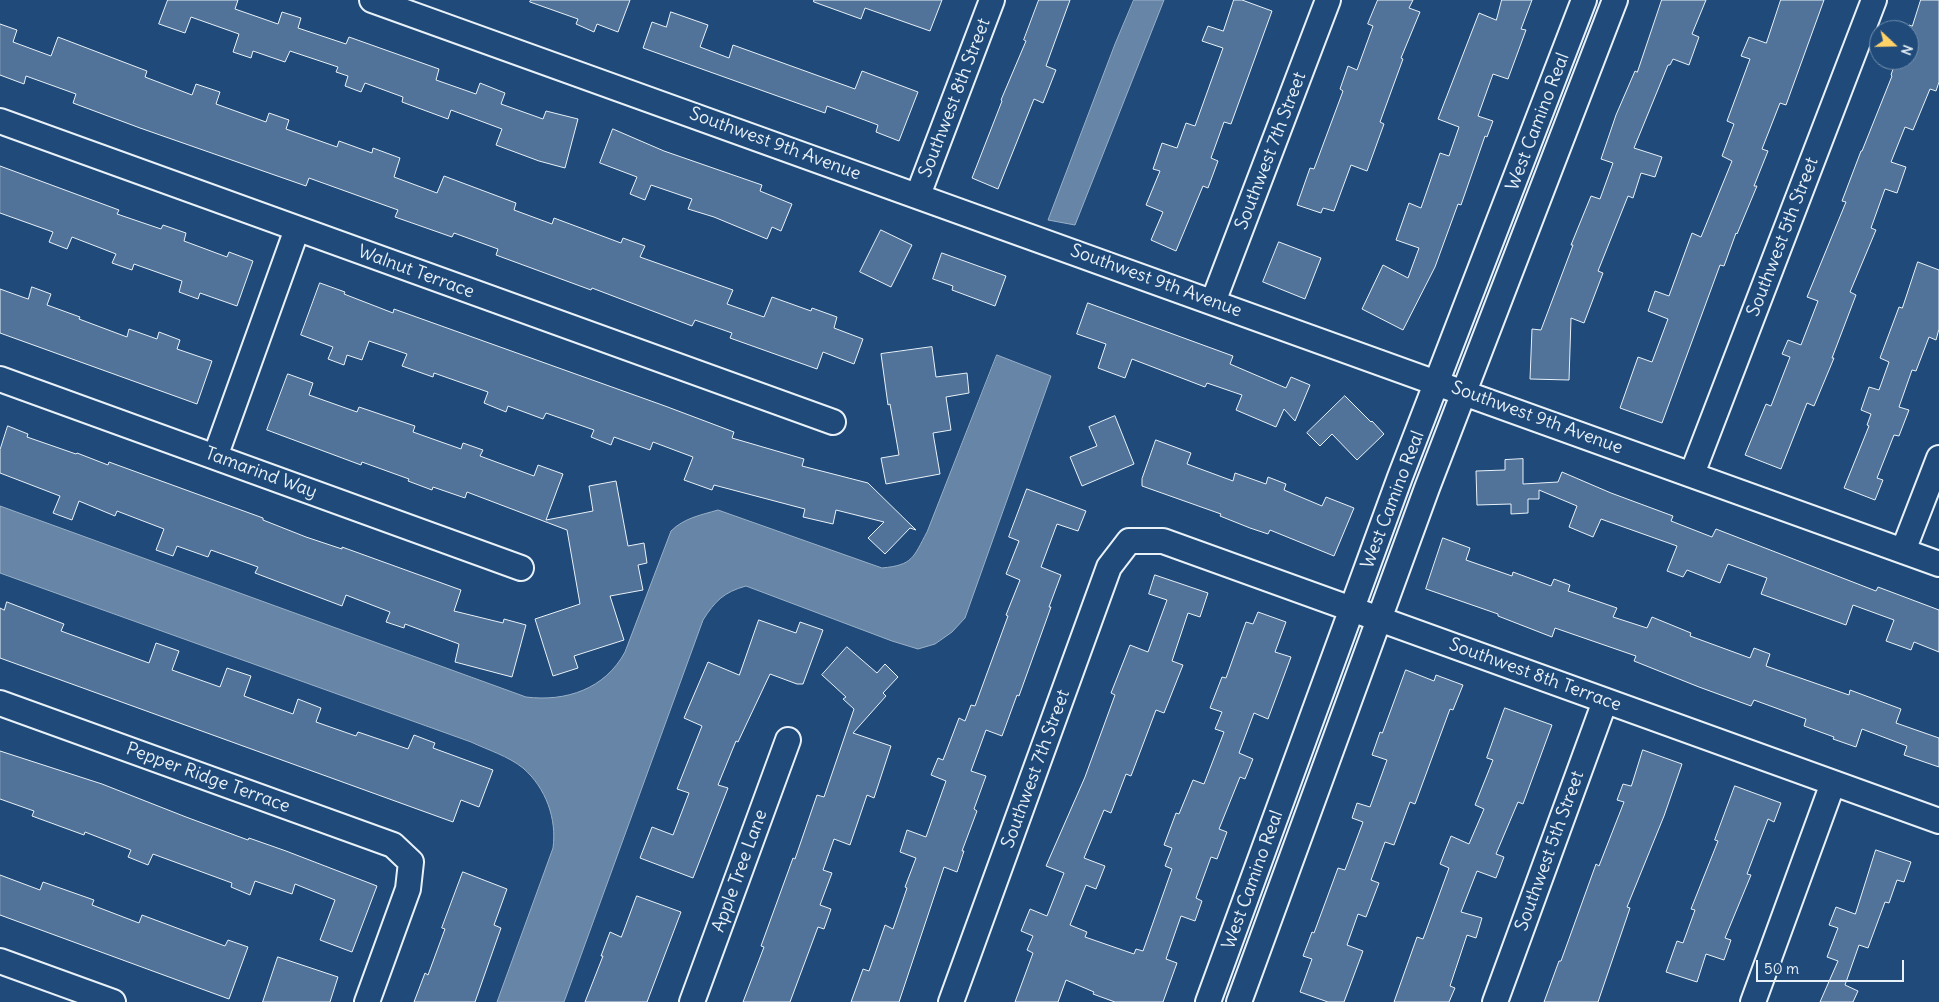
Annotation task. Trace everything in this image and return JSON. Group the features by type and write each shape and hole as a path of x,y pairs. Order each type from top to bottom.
{"street":[{"name":"Southwest 9th Avenue","path":"372,0 1438,382 1939,564"},
{"name":"Southwest 8th Street","path":"918,195 992,0"},
{"name":"Southwest 7th Street","path":"1213,302 1328,0"},
{"name":"West Camino Real","path":"1208,1002 1400,477 1584,0"},
{"name":"West Camino Real","path":"1239,1002 1427,488 1615,0"},
{"name":"Southwest 5th Street","path":"1692,474 1874,0"},
{"name":"Walnut Terrace","path":"0,121 833,422"},
{"path":"215,457 297,229"},
{"name":"Tamarind Way","path":"0,379 521,568"},
{"path":"1903,551 1939,458"},
{"name":"Southwest 7th Street","path":"951,1002 1109,567 1129,541"},
{"name":"Southwest 8th Terrace","path":"1129,541 1163,541 1939,821"},
{"name":"Southwest 5th Street","path":"1494,1002 1605,700"},
{"name":"Pepper Ridge Terrace","path":"0,703 393,846 411,862 408,889 366,1002"},
{"name":"Apple Tree Lane","path":"692,1002 788,740"},
{"path":"1753,1002 1833,783"},
{"path":"0,961 113,1002"}],"water":[{"path":"1134,0 1164,0 1075,225 1048,220 1115,44"},
{"path":"997,355 1051,376 965,618 952,632 935,644 918,649 746,586 726,594 716,602 703,620 564,1002 497,1002 553,848 553,826 544,794 523,768 471,742 0,573 0,506 526,697 541,698 570,695 595,684 617,665 625,652 671,531 681,523 693,518 718,510 882,568 900,565 911,559 927,532"}],"building":[{"path":"168,0 238,0 235,9 278,24 282,12 301,18 298,28 346,44 349,37 439,69 436,80 476,94 480,83 505,93 501,104 543,119 546,111 578,119 565,168 539,161 496,145 502,129 451,110 448,119 402,102 403,97 365,83 361,92 345,86 348,76 336,72 338,67 290,51 285,62 253,51 251,58 233,52 239,34 191,17 185,33 159,24"},
{"path":"531,0 630,0 618,32 597,24 594,32 576,24 578,19 530,2"},
{"path":"814,0 942,0 930,31 865,8 861,19 814,2"},
{"path":"1039,0 1070,0 1046,66 1056,70 1043,103 1034,99 998,189 972,178 1001,100 1026,41 1024,40"},
{"path":"1234,0 1242,0 1272,11 1231,124 1224,122 1211,158 1218,161 1208,188 1203,186 1176,251 1151,240 1163,212 1146,205 1160,171 1153,169 1162,143 1177,148 1186,123 1195,126 1223,48 1202,41 1208,26 1223,31"},
{"path":"1378,0 1413,0 1409,8 1420,12 1401,58 1403,59 1380,122 1384,124 1367,171 1351,165 1334,211 1323,208 1321,213 1297,205 1310,168 1314,169 1343,91 1340,89 1348,66 1357,70 1373,26 1368,24"},
{"path":"1502,0 1532,0 1521,29 1526,30 1508,79 1493,74 1478,116 1493,121 1487,137 1485,136 1461,205 1458,204 1435,267 1403,330 1362,309 1383,265 1408,278 1419,248 1396,240 1409,203 1421,208 1440,153 1449,156 1459,127 1438,119 1479,13 1496,20"},
{"path":"1662,0 1706,0 1692,34 1699,37 1689,65 1673,59 1670,65 1668,65 1634,148 1662,157 1655,177 1641,173 1633,198 1628,196 1598,271 1603,273 1584,323 1571,318 1569,380 1530,379 1532,329 1541,330 1573,245 1571,245 1591,196 1600,199 1613,163 1601,159 1616,115 1635,71 1637,72"},
{"path":"1781,0 1824,0 1786,105 1780,103 1762,149 1768,151 1754,186 1757,186 1724,266 1720,265 1662,423 1620,408 1638,357 1652,362 1668,319 1648,311 1655,291 1669,296 1692,233 1701,237 1732,161 1722,156 1734,124 1727,121 1750,59 1741,56 1749,37 1766,43"},
{"path":"1921,0 1939,0 1939,82 1936,91 1930,89 1913,130 1905,127 1891,162 1906,167 1897,193 1885,189 1871,228 1876,230 1850,292 1856,295 1832,358 1834,358 1814,406 1807,403 1781,469 1745,455 1766,404 1771,406 1790,357 1782,354 1788,340 1801,345 1818,301 1807,297 1846,202 1842,201 1892,76 1893,70 1919,70 1919,20 1914,20"},
{"path":"671,12 708,25 700,47 729,58 733,45 855,89 862,71 918,92 899,141 876,132 878,125 827,106 825,113 643,48 652,22 666,27"},
{"path":"0,24 17,30 13,42 51,56 58,37 147,71 145,77 192,95 196,84 220,92 216,104 266,122 269,113 289,120 286,129 337,147 339,141 372,153 373,148 400,158 394,177 437,193 444,176 516,203 514,210 552,224 554,218 621,243 623,238 645,246 640,257 733,290 727,304 764,317 772,297 811,311 812,308 837,317 834,328 863,339 854,364 823,352 817,369 730,338 732,333 695,320 692,326 592,288 591,290 496,255 498,249 454,233 452,237 395,217 398,210 309,178 306,186 140,128 73,103 76,94 26,76 24,84 0,75"},
{"path":"613,129 664,151 762,185 760,191 792,204 781,231 772,227 767,239 714,217 688,209 692,199 651,185 645,200 630,194 637,177 600,163"},
{"path":"0,166 119,210 117,214 161,229 163,225 186,233 184,241 227,257 229,252 253,261 237,306 200,293 198,299 179,292 182,281 134,264 132,270 112,263 116,254 72,237 67,249 49,242 53,232 0,213"},
{"path":"881,230 912,245 891,287 860,272"},
{"path":"1279,242 1321,258 1305,299 1263,282"},
{"path":"942,253 1006,276 995,306 952,290 953,286 933,279"},
{"path":"1918,262 1939,270 1939,329 1936,340 1929,337 1916,371 1912,370 1899,407 1909,410 1899,436 1894,435 1877,478 1883,480 1875,500 1844,488 1869,426 1867,425 1871,414 1861,410 1869,387 1879,390 1889,362 1880,358 1899,307 1902,308"},
{"path":"320,283 393,313 394,309 734,432 732,438 804,459 802,466 868,483 916,530 910,528 885,554 868,538 884,522 836,510 833,524 803,517 805,509 714,485 712,490 684,480 693,457 653,442 650,450 614,437 611,445 591,437 594,430 546,413 543,419 508,406 506,412 484,403 488,392 434,373 433,377 402,366 407,354 369,341 362,360 347,355 344,365 328,359 333,347 301,335"},
{"path":"32,287 51,294 47,305 80,317 79,319 127,337 129,329 157,339 159,332 180,340 177,349 212,361 197,404 0,333 0,289 28,299"},
{"path":"1088,303 1233,356 1230,364 1286,388 1291,377 1310,385 1295,421 1284,409 1276,427 1236,410 1242,395 1207,383 1205,387 1132,359 1125,378 1098,368 1106,344 1077,334"},
{"path":"932,347 936,377 967,373 969,393 946,397 951,430 933,433 940,474 886,484 881,458 899,455 890,404 888,405 881,354"},
{"path":"288,374 313,383 309,395 357,412 359,407 415,426 413,432 461,449 463,443 483,450 480,456 534,476 538,465 563,474 546,520 593,511 589,486 616,481 628,546 644,543 647,563 638,565 643,590 610,596 624,640 574,656 578,668 553,676 535,619 580,604 567,530 467,492 465,498 433,487 432,490 408,481 409,479 362,462 361,465 267,430"},
{"path":"1345,396 1384,434 1357,460 1332,434 1320,446 1307,433"},
{"path":"1115,416 1134,464 1082,486 1070,457 1097,446 1089,427"},
{"path":"8,426 28,434 27,437 108,465 109,462 263,518 263,520 306,537 342,549 342,547 461,590 454,611 503,623 504,619 526,625 512,677 455,662 459,644 405,624 404,628 386,622 390,612 346,595 342,606 255,573 258,567 211,550 208,557 177,546 173,556 156,550 164,529 117,511 115,516 79,501 72,520 53,513 60,496 0,473 0,450"},
{"path":"1156,440 1191,453 1187,464 1233,481 1235,473 1266,484 1268,477 1286,484 1284,490 1322,506 1326,497 1354,508 1334,556 1270,530 1268,534 1250,528 1220,516 1221,514 1142,486 1142,479"},
{"path":"1523,459 1523,484 1558,482 1562,472 1673,516 1671,521 1712,537 1716,529 1876,591 1878,587 1939,610 1939,652 1914,642 1911,650 1886,641 1894,620 1853,605 1846,625 1761,594 1767,578 1728,564 1720,583 1687,570 1683,577 1667,571 1677,546 1601,519 1593,537 1569,527 1577,506 1539,490 1539,499 1528,499 1528,513 1511,514 1511,504 1477,505 1476,471 1505,470 1505,460"},
{"path":"1027,489 1086,511 1078,531 1057,524 1041,567 1061,575 1049,607 1051,607 1019,696 1017,695 1002,736 986,730 971,771 986,776 974,809 977,811 962,851 964,851 957,872 944,867 899,1002 851,1002 863,969 869,971 885,925 893,929 907,888 905,887 916,858 900,852 907,830 926,837 946,781 931,775 938,758 943,760 959,718 965,721 971,705 975,706 1008,616 1006,615 1020,580 1006,574 1019,541 1009,537"},
{"path":"1443,538 1470,548 1466,560 1512,576 1513,572 1551,586 1554,579 1570,585 1568,591 1617,608 1613,617 1647,628 1652,617 1691,633 1690,636 1750,658 1754,648 1770,654 1766,666 1849,695 1850,690 1901,709 1896,723 1939,738 1939,767 1904,755 1907,746 1862,729 1856,747 1804,726 1806,719 1754,700 1751,706 1699,687 1634,661 1636,656 1555,628 1552,637 1498,616 1498,614 1426,589"},
{"path":"1155,575 1208,593 1200,617 1188,613 1172,661 1183,665 1164,713 1156,710 1131,776 1126,774 1111,813 1104,810 1084,858 1105,866 1096,889 1086,885 1070,925 1087,932 1085,937 1134,954 1136,949 1143,951 1172,869 1165,866 1172,848 1164,845 1176,813 1179,814 1193,780 1204,784 1224,732 1215,729 1222,712 1210,708 1222,677 1226,678 1246,622 1253,624 1258,612 1286,622 1275,652 1291,657 1268,719 1254,713 1239,753 1253,759 1245,779 1240,777 1219,829 1227,832 1217,859 1211,857 1196,898 1202,901 1195,921 1181,916 1166,959 1177,963 1163,1002 1115,1002 1093,994 1094,992 1066,980 1058,1002 1015,1002 1033,953 1027,950 1033,936 1021,931 1030,909 1047,916 1064,873 1046,866 1085,777 1115,695 1111,693 1130,645 1148,652 1167,600 1149,594"},
{"path":"7,602 64,624 61,631 149,663 156,643 179,651 172,670 220,687 227,668 251,676 244,696 293,714 298,699 321,708 316,722 356,736 358,732 408,749 414,735 435,743 433,748 493,770 479,807 461,800 453,822 0,658 0,608 4,610"},
{"path":"759,620 796,633 800,622 823,630 803,684 797,684 770,674 738,742 736,741 718,785 728,788 693,878 640,858 652,827 673,835 689,793 677,789 702,726 684,718 708,662 739,675"},
{"path":"847,647 877,673 885,664 898,677 883,693 886,696 853,733 891,746 874,798 867,795 850,845 834,839 823,870 832,873 820,905 831,909 824,929 818,927 790,1002 743,1002 764,947 761,946 793,858 795,859 817,795 824,797 854,709 843,699 846,697 822,675"},
{"path":"1406,670 1434,681 1436,675 1463,685 1453,710 1450,709 1415,804 1410,802 1394,845 1385,842 1371,880 1379,883 1366,917 1358,914 1347,945 1363,951 1344,1002 1328,1002 1300,992 1312,959 1303,956 1312,932 1314,933 1338,868 1345,870 1363,822 1352,818 1357,803 1370,807 1387,760 1372,755"},
{"path":"1505,708 1552,725 1523,804 1518,802 1496,854 1504,857 1496,878 1477,871 1461,912 1482,918 1476,938 1467,935 1450,986 1455,988 1449,1002 1394,1002 1417,937 1423,939 1449,868 1440,864 1451,836 1469,844 1484,809 1475,805 1493,760 1487,758"},
{"path":"1643,750 1682,764 1664,816 1627,907 1630,908 1598,1002 1544,1002 1596,864 1599,866 1624,802 1617,800 1623,784 1631,786"},
{"path":"0,751 102,784 248,840 249,838 286,851 377,886 352,952 320,940 335,900 295,884 292,894 255,881 250,895 231,887 232,883 153,854 148,865 128,857 131,850 85,832 84,835 32,816 34,811 0,799"},
{"path":"1735,786 1781,803 1774,822 1768,819 1747,874 1751,875 1725,938 1731,940 1724,960 1706,954 1697,982 1666,972 1677,941 1683,943 1695,910 1691,909 1718,841 1715,840"},
{"path":"1876,850 1911,862 1904,882 1897,880 1889,903 1885,902 1868,948 1859,945 1845,985 1858,991 1853,1002 1820,1002 1838,961 1827,957 1838,928 1829,925 1836,907 1855,914"},
{"path":"463,872 507,889 494,925 501,928 475,1002 414,1002 425,973 428,975 445,929 442,928"},
{"path":"0,875 40,890 43,882 94,900 92,905 139,923 142,915 225,946 228,940 248,947 229,999 0,915"},
{"path":"637,896 681,912 647,1002 585,1002 610,932 621,937"},
{"path":"278,957 338,977 330,1002 263,1002"}]}
